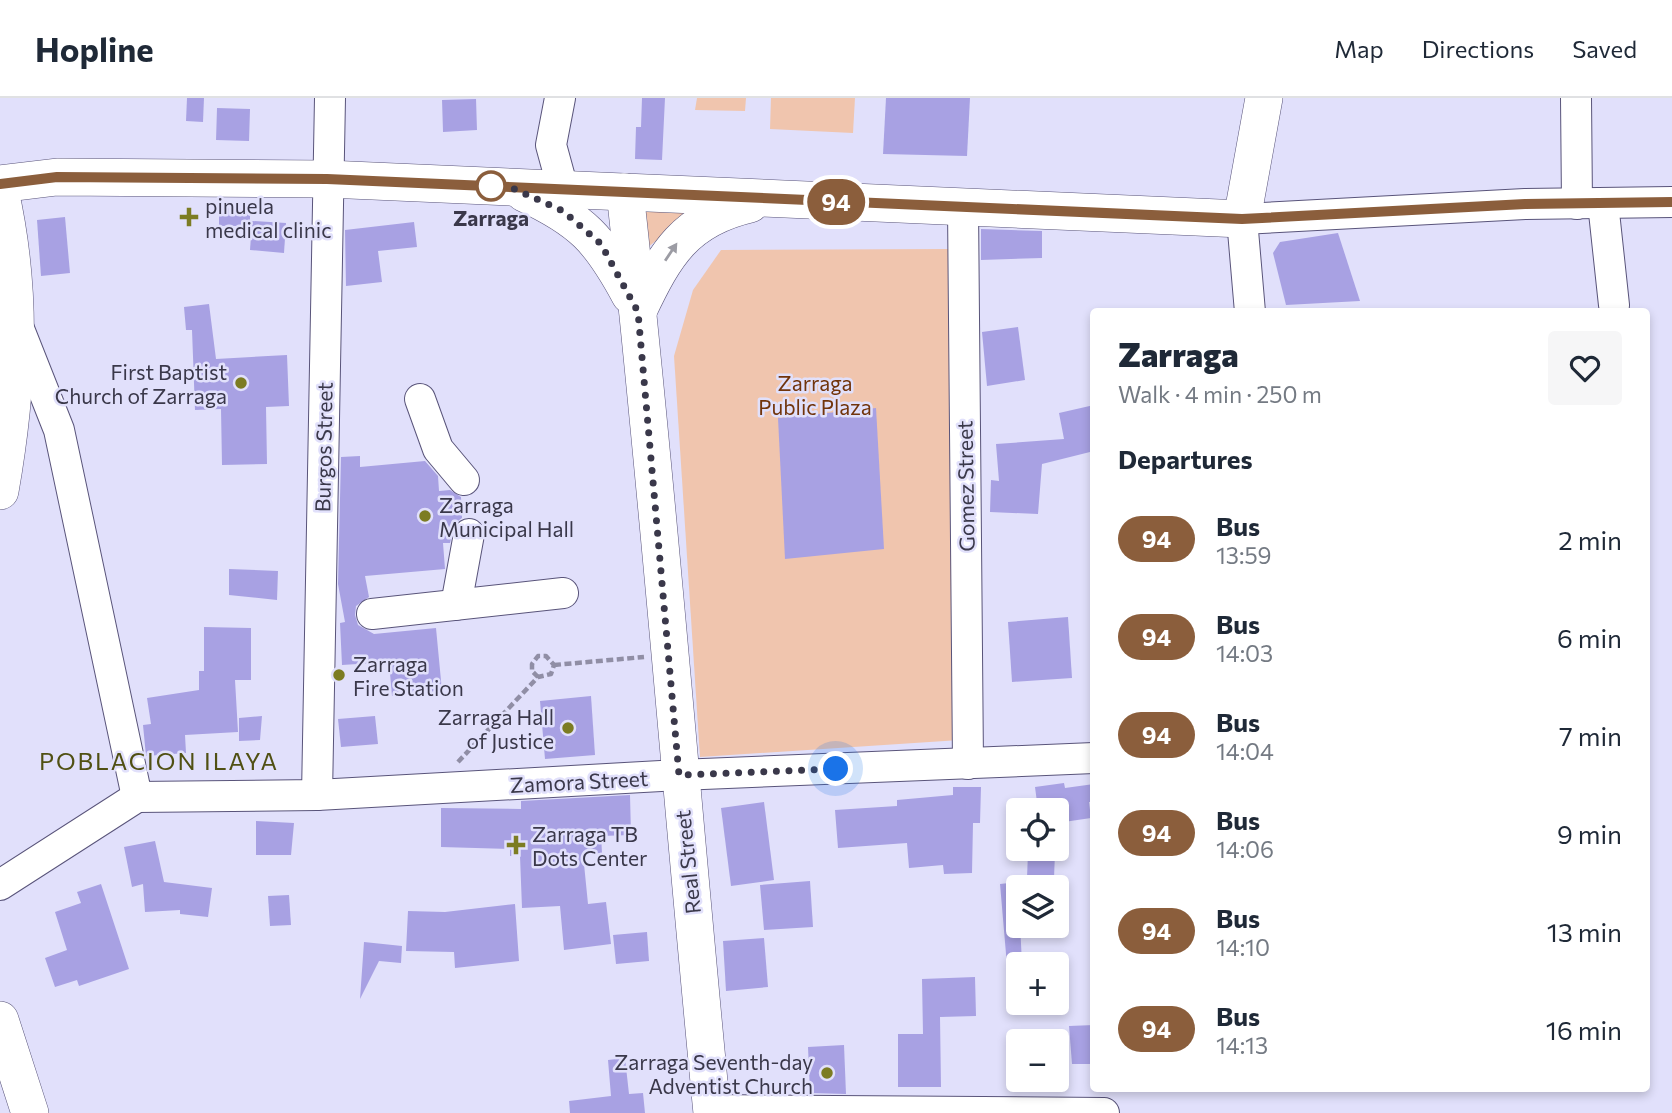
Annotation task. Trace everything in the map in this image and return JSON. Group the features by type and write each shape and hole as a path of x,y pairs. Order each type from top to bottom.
{"main road":[{"path":"0,184 57,177 327,179 1242,219 1264,98"},
{"path":"510,187 563,211 601,244 638,312"},
{"path":"0,191 17,324 13,416 0,491"},
{"name":"Real Street","path":"625,192 712,1111"},
{"path":"638,312 654,277 678,241 719,211 768,199"},
{"path":"0,1020 30,1113"}],"street":[{"name":"Burgos Street","path":"317,795 330,98"},
{"path":"560,98 551,145 563,189"},
{"path":"1576,98 1590,204 1614,305"},
{"path":"1250,308 1242,219 1672,202"},
{"name":"Gomez Street","path":"963,208 968,764"},
{"path":"0,885 137,797 59,430 17,324"},
{"path":"420,398 438,449 464,480"},
{"path":"456,605 469,534"},
{"path":"372,614 563,593"},
{"name":"Zamora Street","path":"137,797 317,795 679,775 1090,758"},
{"path":"712,1111 1104,1113"}],"path":[{"path":"554,665 669,655"},
{"path":"538,677 531,667 536,657 546,656 554,665"},
{"path":"434,789 538,677 551,674 554,665"}],"green space":[{"path":"697,98 746,98 745,111 695,110"},
{"path":"771,98 855,98 853,133 770,129"},
{"path":"642,208 696,208 647,248"},
{"name":"Zarraga Public Plaza","path":"950,249 960,740 700,757 674,356 693,290 721,250"}],"building":[{"path":"187,98 204,98 203,122 186,121"},
{"path":"642,98 665,98 662,160 635,159 636,127 641,127"},
{"path":"886,98 970,98 967,156 883,154"},
{"path":"476,99 477,130 443,132 442,100"},
{"path":"217,108 250,109 249,141 216,140"},
{"path":"219,208 250,209 250,226 219,226"},
{"path":"65,217 70,273 41,276 37,220"},
{"path":"252,221 286,223 284,253 250,250"},
{"path":"414,222 417,247 378,251 382,282 346,286 345,230"},
{"path":"981,229 1042,231 1042,258 981,260"},
{"path":"1338,233 1360,301 1286,305 1273,253 1280,242"},
{"path":"209,304 216,359 287,355 289,406 266,407 267,464 222,465 221,409 195,410 192,330 186,330 184,307"},
{"path":"1018,327 1025,380 987,386 982,332"},
{"path":"1090,406 1090,452 1042,464 1038,514 990,512 991,480 999,481 996,444 1064,439 1059,413"},
{"path":"876,408 884,549 785,559 778,418"},
{"path":"360,456 360,467 425,461 438,476 439,491 450,490 461,497 462,518 455,523 450,543 443,543 445,569 365,576 369,597 356,606 355,615 358,625 374,634 436,628 442,691 392,696 389,662 342,665 340,623 345,622 338,584 341,457"},
{"path":"229,569 278,571 277,600 229,595"},
{"path":"1068,617 1072,678 1012,682 1008,622"},
{"path":"204,627 251,628 251,680 235,680 238,732 185,735 186,753 146,756 143,725 151,724 147,698 199,690 199,671 204,671"},
{"name":"Zarraga Hall of Justice","path":"591,696 595,755 545,759 540,701"},
{"path":"262,716 260,740 239,741 239,718"},
{"path":"375,716 378,744 341,747 338,719"},
{"path":"1064,783 1065,788 1090,785 1090,818 1069,821 1069,798 1036,798 1035,787"},
{"path":"953,787 981,787 980,823 973,823 972,873 944,874 943,865 909,868 907,843 838,848 835,810 897,806 897,800 953,795"},
{"path":"630,795 631,835 601,836 602,853 583,854 588,904 606,902 611,944 564,950 560,906 522,908 520,856 510,856 510,849 441,847 441,808 521,809 521,801"},
{"path":"764,802 774,880 731,886 721,808"},
{"path":"256,821 294,823 291,855 256,855"},
{"path":"155,841 164,882 212,888 208,917 180,914 180,910 145,912 143,884 132,887 124,847"},
{"path":"1028,861 1055,861 1054,875 1027,875"},
{"path":"810,881 813,927 764,930 760,885"},
{"path":"1006,883 1006,938 1021,938 1021,952 1006,954 1000,884"},
{"path":"101,884 129,969 79,986 77,980 55,987 45,958 67,950 55,912 81,903 77,892"},
{"path":"289,895 291,925 270,926 268,896"},
{"path":"515,904 519,961 455,968 454,952 406,951 408,911 445,912"},
{"path":"647,932 649,961 616,964 613,935"},
{"path":"764,938 768,987 726,991 723,941"},
{"path":"364,942 402,946 401,963 379,961 360,999"},
{"path":"975,977 976,1016 940,1017 941,1087 898,1087 898,1034 923,1034 922,979"},
{"path":"1090,1025 1090,1064 1072,1064 1069,1026"},
{"name":"Zarraga Seventh-day Adventist Church","path":"844,1045 846,1094 810,1093 808,1047"},
{"path":"625,1058 629,1094 643,1093 645,1113 570,1113 569,1101 611,1096 608,1060"}],"bus line":[{"name":"94","path":"0,184 57,177 327,179 1242,219 1525,204 1672,202"}],"place":[{"name":"Zarraga","path":"491,186"},
{"name":"pinuela medical clinic","path":"189,217"},
{"name":"First Baptist Church of Zarraga","path":"241,383"},
{"name":"Zarraga Municipal Hall","path":"425,516"},
{"name":"Zarraga Fire Station","path":"339,675"},
{"name":"Zarraga Hall of Justice","path":"568,728"},
{"name":"Zarraga TB Dots Center","path":"516,845"},
{"name":"Zarraga Seventh-day Adventist Church","path":"827,1073"}],"district":[{"name":"POBLACION ILAYA","path":"159,760"}],"route":[{"path":"491,186 484,186 510,187 563,211 601,244 638,312 658,510 679,775 836,769"}]}
